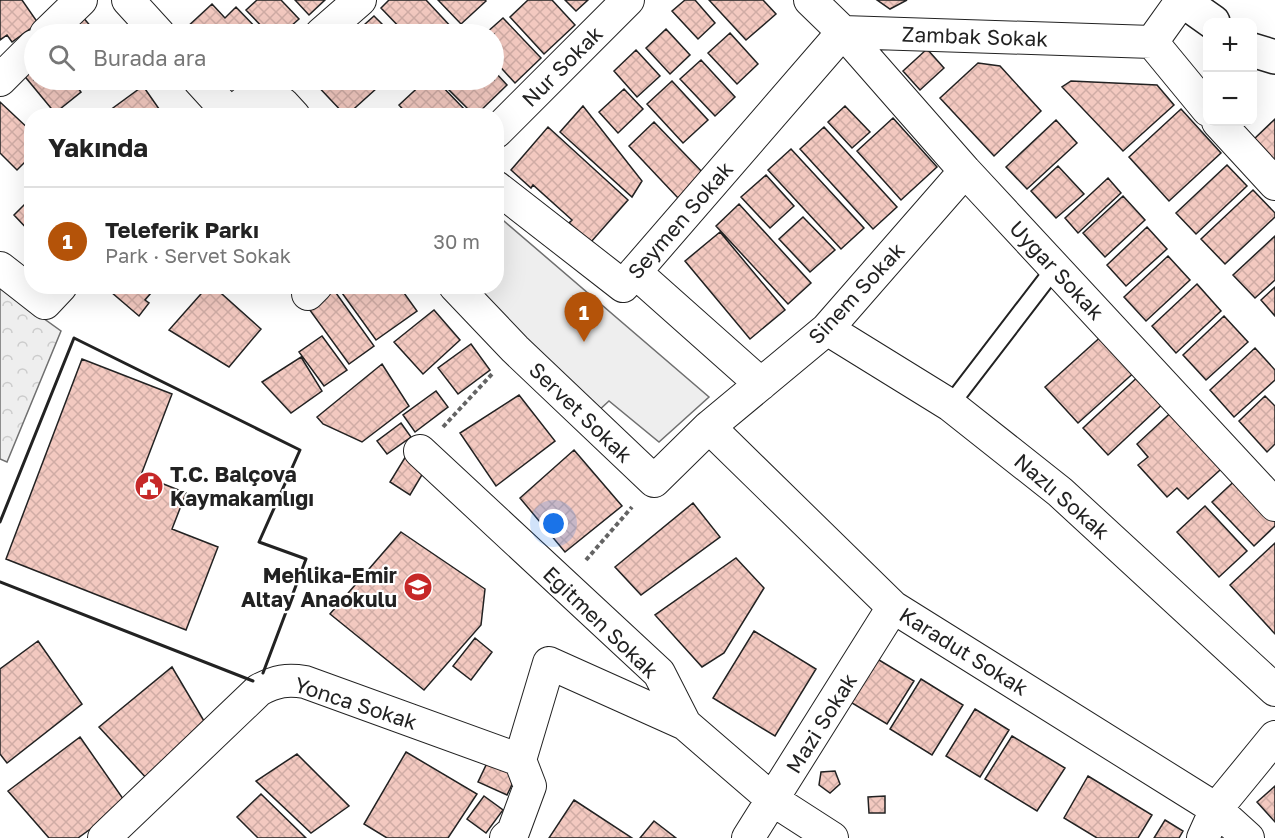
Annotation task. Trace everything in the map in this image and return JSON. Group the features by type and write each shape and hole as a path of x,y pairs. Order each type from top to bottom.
{"main road":[{"path":"1182,0 1207,18"},
{"path":"1257,52 1275,57"}],"street":[{"path":"56,24 81,0"},
{"path":"128,0 150,24"},
{"path":"332,24 360,0"},
{"name":"Nur Sokak","path":"504,124 628,0"},
{"path":"810,0 843,32"},
{"path":"1182,0 1152,42 1203,101"},
{"name":"Zambak Sokak","path":"843,32 1152,42"},
{"name":"Uygar Sokak","path":"843,32 965,171 1275,505"},
{"name":"Seymen Sokak","path":"504,193 623,286 843,32"},
{"path":"0,80 24,56"},
{"path":"208,90 224,108"},
{"path":"238,108 259,90"},
{"path":"264,108 283,104 287,108"},
{"path":"1225,126 1275,184"},
{"name":"Sinem Sokak","path":"710,427 827,329 965,171"},
{"path":"0,268 24,280"},
{"path":"635,272 761,384"},
{"name":"Servet Sokak","path":"463,294 515,349 654,481"},
{"name":"Nazlı Sokak","path":"827,329 950,405 1060,492 1275,690"},
{"path":"654,481 710,427"},
{"name":"Karadut Sokak","path":"710,427 893,607 1216,809 1248,838"},
{"name":"Eğitmen Sokak","path":"420,451 659,673 686,724 773,800 832,838"},
{"name":"Mazi Sokak","path":"747,838 893,607"},
{"path":"506,838 513,832 530,786 520,760 549,663 686,724"},
{"name":"Yonca Sokak","path":"104,838 259,690 274,682 290,680 305,682 520,760"},
{"path":"1203,838 1216,809 1275,737"}],"lane":[{"path":"950,405 1055,268"}],"path":[{"path":"420,451 515,349"},
{"path":"564,586 654,481"}],"green space":[{"path":"504,221 709,397 659,442 609,401 596,413 475,294 504,294"},
{"path":"0,287 61,331 7,462 0,459"}],"building":[{"path":"0,0 22,0 38,23 24,24 24,33 12,42 7,35 0,40"},
{"path":"257,0 281,0 299,19 293,24 259,24 246,10"},
{"path":"295,0 325,0 309,15"},
{"path":"389,0 426,0 448,24 396,24 381,8"},
{"path":"438,0 485,0 486,1 461,24"},
{"path":"528,0 552,0 575,25 544,54 510,17"},
{"path":"565,0 588,0 576,11"},
{"path":"685,0 695,0 715,23 698,39 672,11"},
{"path":"709,0 763,0 776,14 746,40"},
{"path":"877,0 907,0 890,9"},
{"path":"212,4 225,18 236,7 252,24 190,24"},
{"path":"82,16 89,24 71,24"},
{"path":"374,16 382,24 365,24"},
{"path":"503,18 541,58 515,83 504,71 504,24 496,24"},
{"path":"666,29 690,55 670,74 646,48"},
{"path":"730,33 758,64 737,84 708,53"},
{"path":"927,49 944,68 920,90 903,71"},
{"path":"636,50 660,76 637,97 614,71"},
{"path":"701,60 735,97 715,116 680,79"},
{"path":"978,63 1000,66 1041,111 994,156 940,98"},
{"path":"672,81 708,120 683,143 647,104"},
{"path":"1071,81 1157,85 1174,105 1123,151 1062,87"},
{"path":"624,89 643,109 618,133 599,112"},
{"path":"36,90 80,90 81,92 61,108 51,108"},
{"path":"138,90 146,90 158,108 113,108"},
{"path":"321,90 375,90 355,108 338,108"},
{"path":"415,90 446,90 463,108 402,108 399,105"},
{"path":"449,90 502,90 483,108 467,108"},
{"path":"0,102 24,124 24,163 17,170 0,153"},
{"path":"583,106 642,181 632,197 560,132"},
{"path":"845,106 870,132 852,148 828,122"},
{"path":"1181,109 1221,153 1169,201 1129,157"},
{"path":"893,118 937,167 901,200 857,151"},
{"path":"1275,119 1275,164 1253,140"},
{"path":"1056,120 1077,143 1027,189 1006,167"},
{"path":"654,122 704,174 678,198 629,146"},
{"path":"548,127 628,200 591,242 569,223 572,220 533,185 531,188 511,170"},
{"path":"824,127 897,207 873,229 800,149"},
{"path":"791,149 864,228 841,249 768,170"},
{"path":"1227,165 1247,186 1196,234 1176,213"},
{"path":"1058,166 1084,194 1056,218 1031,191"},
{"path":"766,175 794,206 770,228 741,197"},
{"path":"1108,178 1121,193 1078,233 1065,218"},
{"path":"1253,190 1275,213 1275,217 1225,264 1201,239"},
{"path":"1123,196 1145,220 1105,257 1083,233"},
{"path":"739,204 811,283 788,304 716,226"},
{"path":"24,205 24,226 14,215"},
{"path":"803,217 835,250 810,272 779,239"},
{"path":"1147,227 1167,249 1126,286 1107,265"},
{"path":"720,232 785,310 750,339 685,261"},
{"path":"1275,236 1275,280 1255,298 1233,275"},
{"path":"1168,256 1190,280 1146,321 1124,297"},
{"path":"1197,284 1221,311 1176,353 1152,326"},
{"path":"1275,287 1275,316 1261,300"},
{"path":"113,294 150,294 145,300 149,303 139,316"},
{"path":"201,294 222,294 261,329 229,367 169,330"},
{"path":"318,294 337,294 374,346 349,364 304,302"},
{"path":"343,294 405,294 417,311 376,340"},
{"path":"434,310 460,340 423,374 394,342"},
{"path":"1224,316 1248,342 1206,380 1183,355"},
{"path":"1105,333 1138,369 1078,423 1045,387"},
{"path":"322,336 347,370 324,386 299,352"},
{"path":"471,344 490,370 458,394 438,368"},
{"path":"1255,348 1275,370 1275,380 1234,417 1210,390"},
{"path":"301,357 322,391 291,413 262,382"},
{"name":"T.C. Balçova Kaymakamlığı","path":"82,359 172,394 141,475 186,493 172,529 218,547 186,630 6,559"},
{"path":"382,364 409,406 362,442 323,424 317,417"},
{"path":"1143,372 1168,399 1108,455 1083,428"},
{"path":"436,391 448,407 415,432 403,415"},
{"path":"519,395 555,441 496,486 460,433"},
{"path":"1265,396 1275,406 1275,444 1267,452 1239,421"},
{"path":"1179,405 1230,461 1188,499 1177,488 1167,497 1138,465 1148,457 1137,444"},
{"path":"401,423 411,437 387,454 377,441"},
{"path":"574,450 622,506 565,552 520,498"},
{"path":"409,451 429,463 410,495 390,482"},
{"path":"1243,473 1275,508 1275,526 1254,546 1212,502"},
{"path":"693,503 720,537 641,595 615,567"},
{"path":"1205,506 1247,551 1219,577 1177,532"},
{"name":"Mehlika-Emir Altay Anaokulu","path":"401,532 485,589 481,625 424,690 330,614"},
{"path":"1275,543 1275,634 1230,585"},
{"path":"736,558 764,588 724,653 702,667 655,615"},
{"path":"754,631 816,669 775,736 713,698"},
{"path":"475,638 492,652 471,680 453,666"},
{"path":"38,641 82,704 7,763 0,754 0,669"},
{"path":"874,657 914,681 887,724 847,700"},
{"path":"172,667 210,731 149,781 99,727"},
{"path":"921,679 963,705 932,755 890,729"},
{"path":"975,709 1009,730 980,777 946,756"},
{"path":"1012,736 1065,768 1037,811 985,779"},
{"path":"80,737 126,803 78,838 49,838 8,791"},
{"path":"406,752 477,794 448,838 387,838 364,824"},
{"path":"297,754 349,806 311,833 256,781"},
{"path":"488,761 517,774 507,795 478,782"},
{"path":"835,771 840,784 830,793 819,785 821,772"},
{"path":"1088,776 1152,815 1138,838 1097,838 1064,818"},
{"path":"1275,786 1275,822 1257,802"},
{"path":"261,794 306,838 258,838 237,817"},
{"path":"484,796 503,810 486,833 467,819"},
{"path":"885,796 885,813 869,813 868,797"},
{"path":"574,800 632,838 549,838"},
{"path":"1165,820 1183,831 1179,838 1154,838"},
{"path":"654,821 676,838 640,838"}],"wall":[{"path":"0,522 74,338 300,450 259,542 306,559 263,673"},
{"path":"0,582 253,681"}],"place":[{"name":"Teleferik Parkı","path":"584,342"},
{"name":"T.C. Balçova Kaymakamlığı","path":"149,486"},
{"name":"Mehlika-Emir Altay Anaokulu","path":"418,587"}]}
